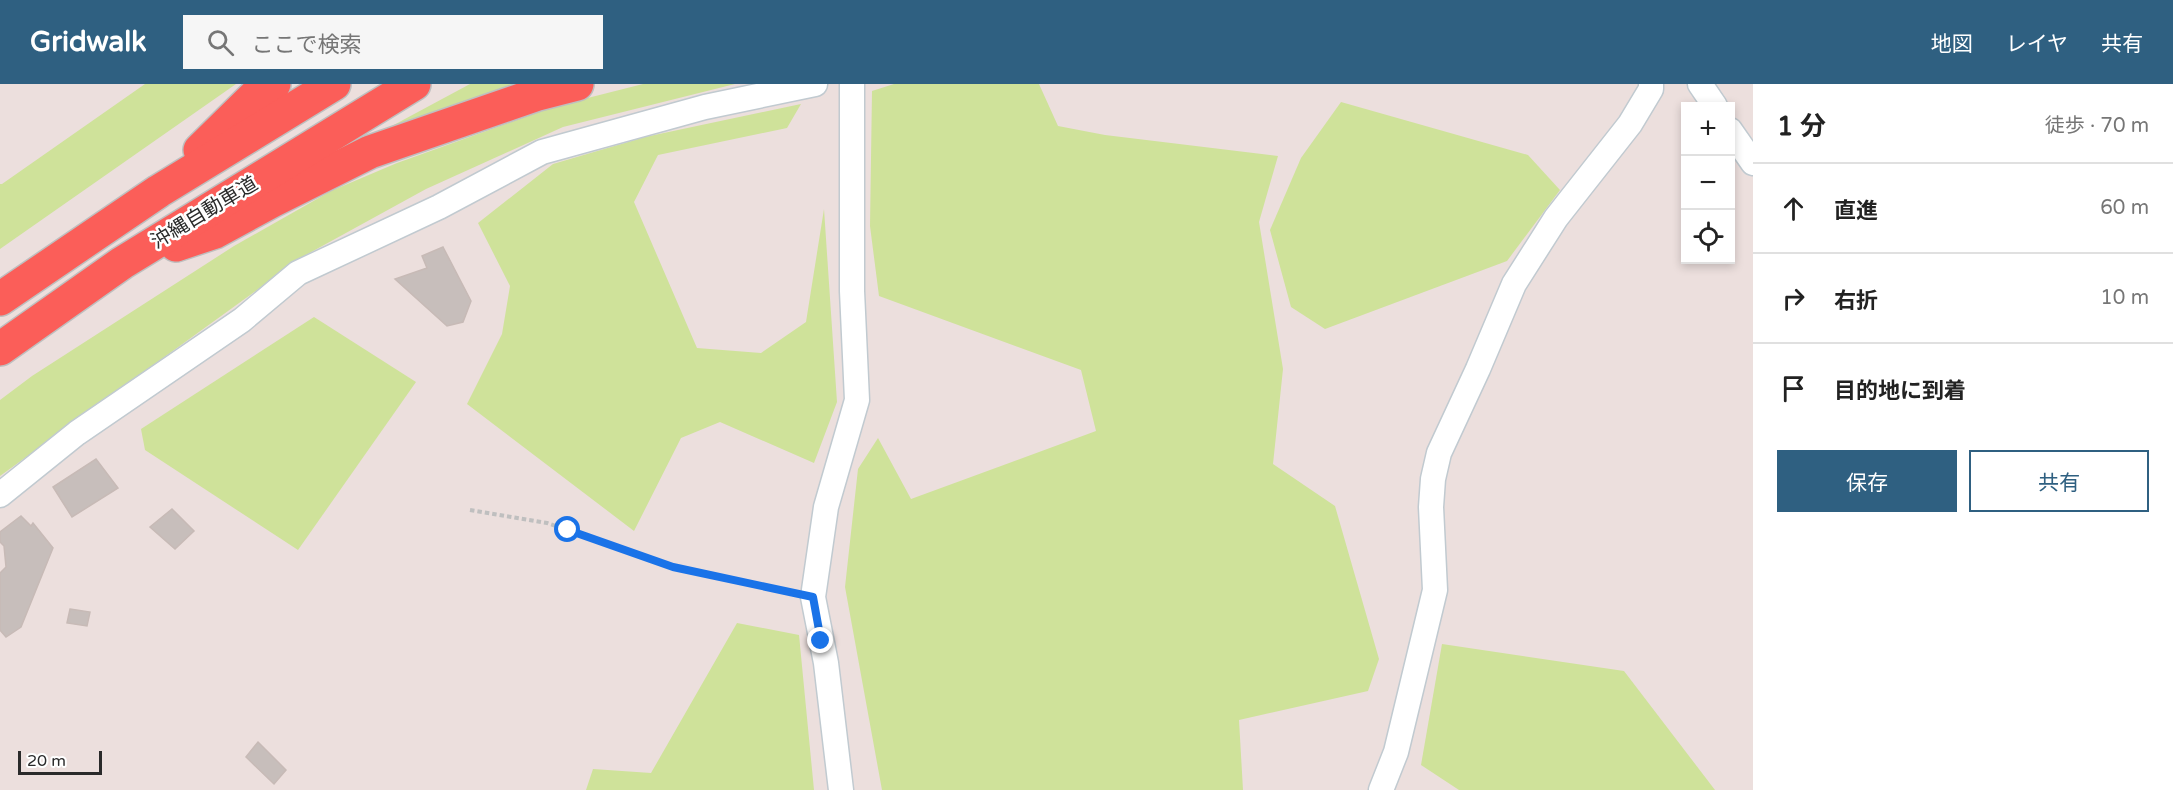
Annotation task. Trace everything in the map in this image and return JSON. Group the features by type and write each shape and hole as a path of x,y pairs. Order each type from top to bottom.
{"highway":[{"path":"159,191 256,95 274,84"},
{"name":"沖縄自動車道","path":"0,299 159,191 334,84"},
{"name":"沖縄自動車道","path":"0,349 122,263 414,84"},
{"path":"122,263 215,232 370,152 527,98 576,84"}],"street":[{"path":"0,495 77,433 242,320 298,273 440,207 542,152 705,107 815,84"},
{"path":"841,790 826,663 813,597 826,507 857,400 852,291 852,84"},
{"path":"1381,790 1396,752 1435,590 1431,507 1432,479 1438,453 1478,369 1514,284 1556,218 1630,124 1651,89 1651,84"},
{"path":"1700,84 1712,102"},
{"path":"1735,136 1753,163"}],"path":[{"path":"470,510 547,523 673,567 813,597"}],"green space":[{"path":"145,84 236,84 0,249 0,184"},
{"path":"470,84 522,84 394,134 390,127"},
{"path":"643,84 735,84 563,127 426,189 304,256 0,476 0,400 32,376 234,246 331,191 397,163 556,106"},
{"path":"894,84 1039,84 1058,126 1105,135 1278,156 1259,222 1283,369 1273,464 1335,506 1379,659 1368,691 1239,720 1243,790 882,790 845,587 858,469 878,438 911,499 1096,431 1081,370 879,296 870,226 872,91"},
{"path":"1341,102 1528,155 1560,190 1507,261 1325,329 1291,307 1270,230 1301,158"},
{"path":"801,104 787,128 658,155 634,202 697,348 761,353 806,322 824,209 837,402 814,463 720,422 681,438 634,531 467,404 502,334 510,286 478,223 553,164 645,137"},
{"path":"314,317 416,382 298,550 145,450 141,429"},
{"path":"737,623 799,635 814,790 586,790 593,769 651,773"},
{"path":"1442,644 1624,671 1715,790 1459,790 1421,765"}],"building":[{"path":"443,247 471,301 463,322 447,326 395,279 427,268 422,256"},
{"path":"96,459 118,488 72,517 53,487"},
{"path":"172,509 194,531 175,549 150,527"},
{"path":"21,516 31,526 33,523 53,548 21,627 6,637 0,630 0,573 6,567 0,532"},
{"path":"70,609 90,612 87,626 67,623"},
{"path":"258,742 286,770 274,784 246,757"}],"route":[{"path":"568,530 673,567 813,597 821,641"}]}
